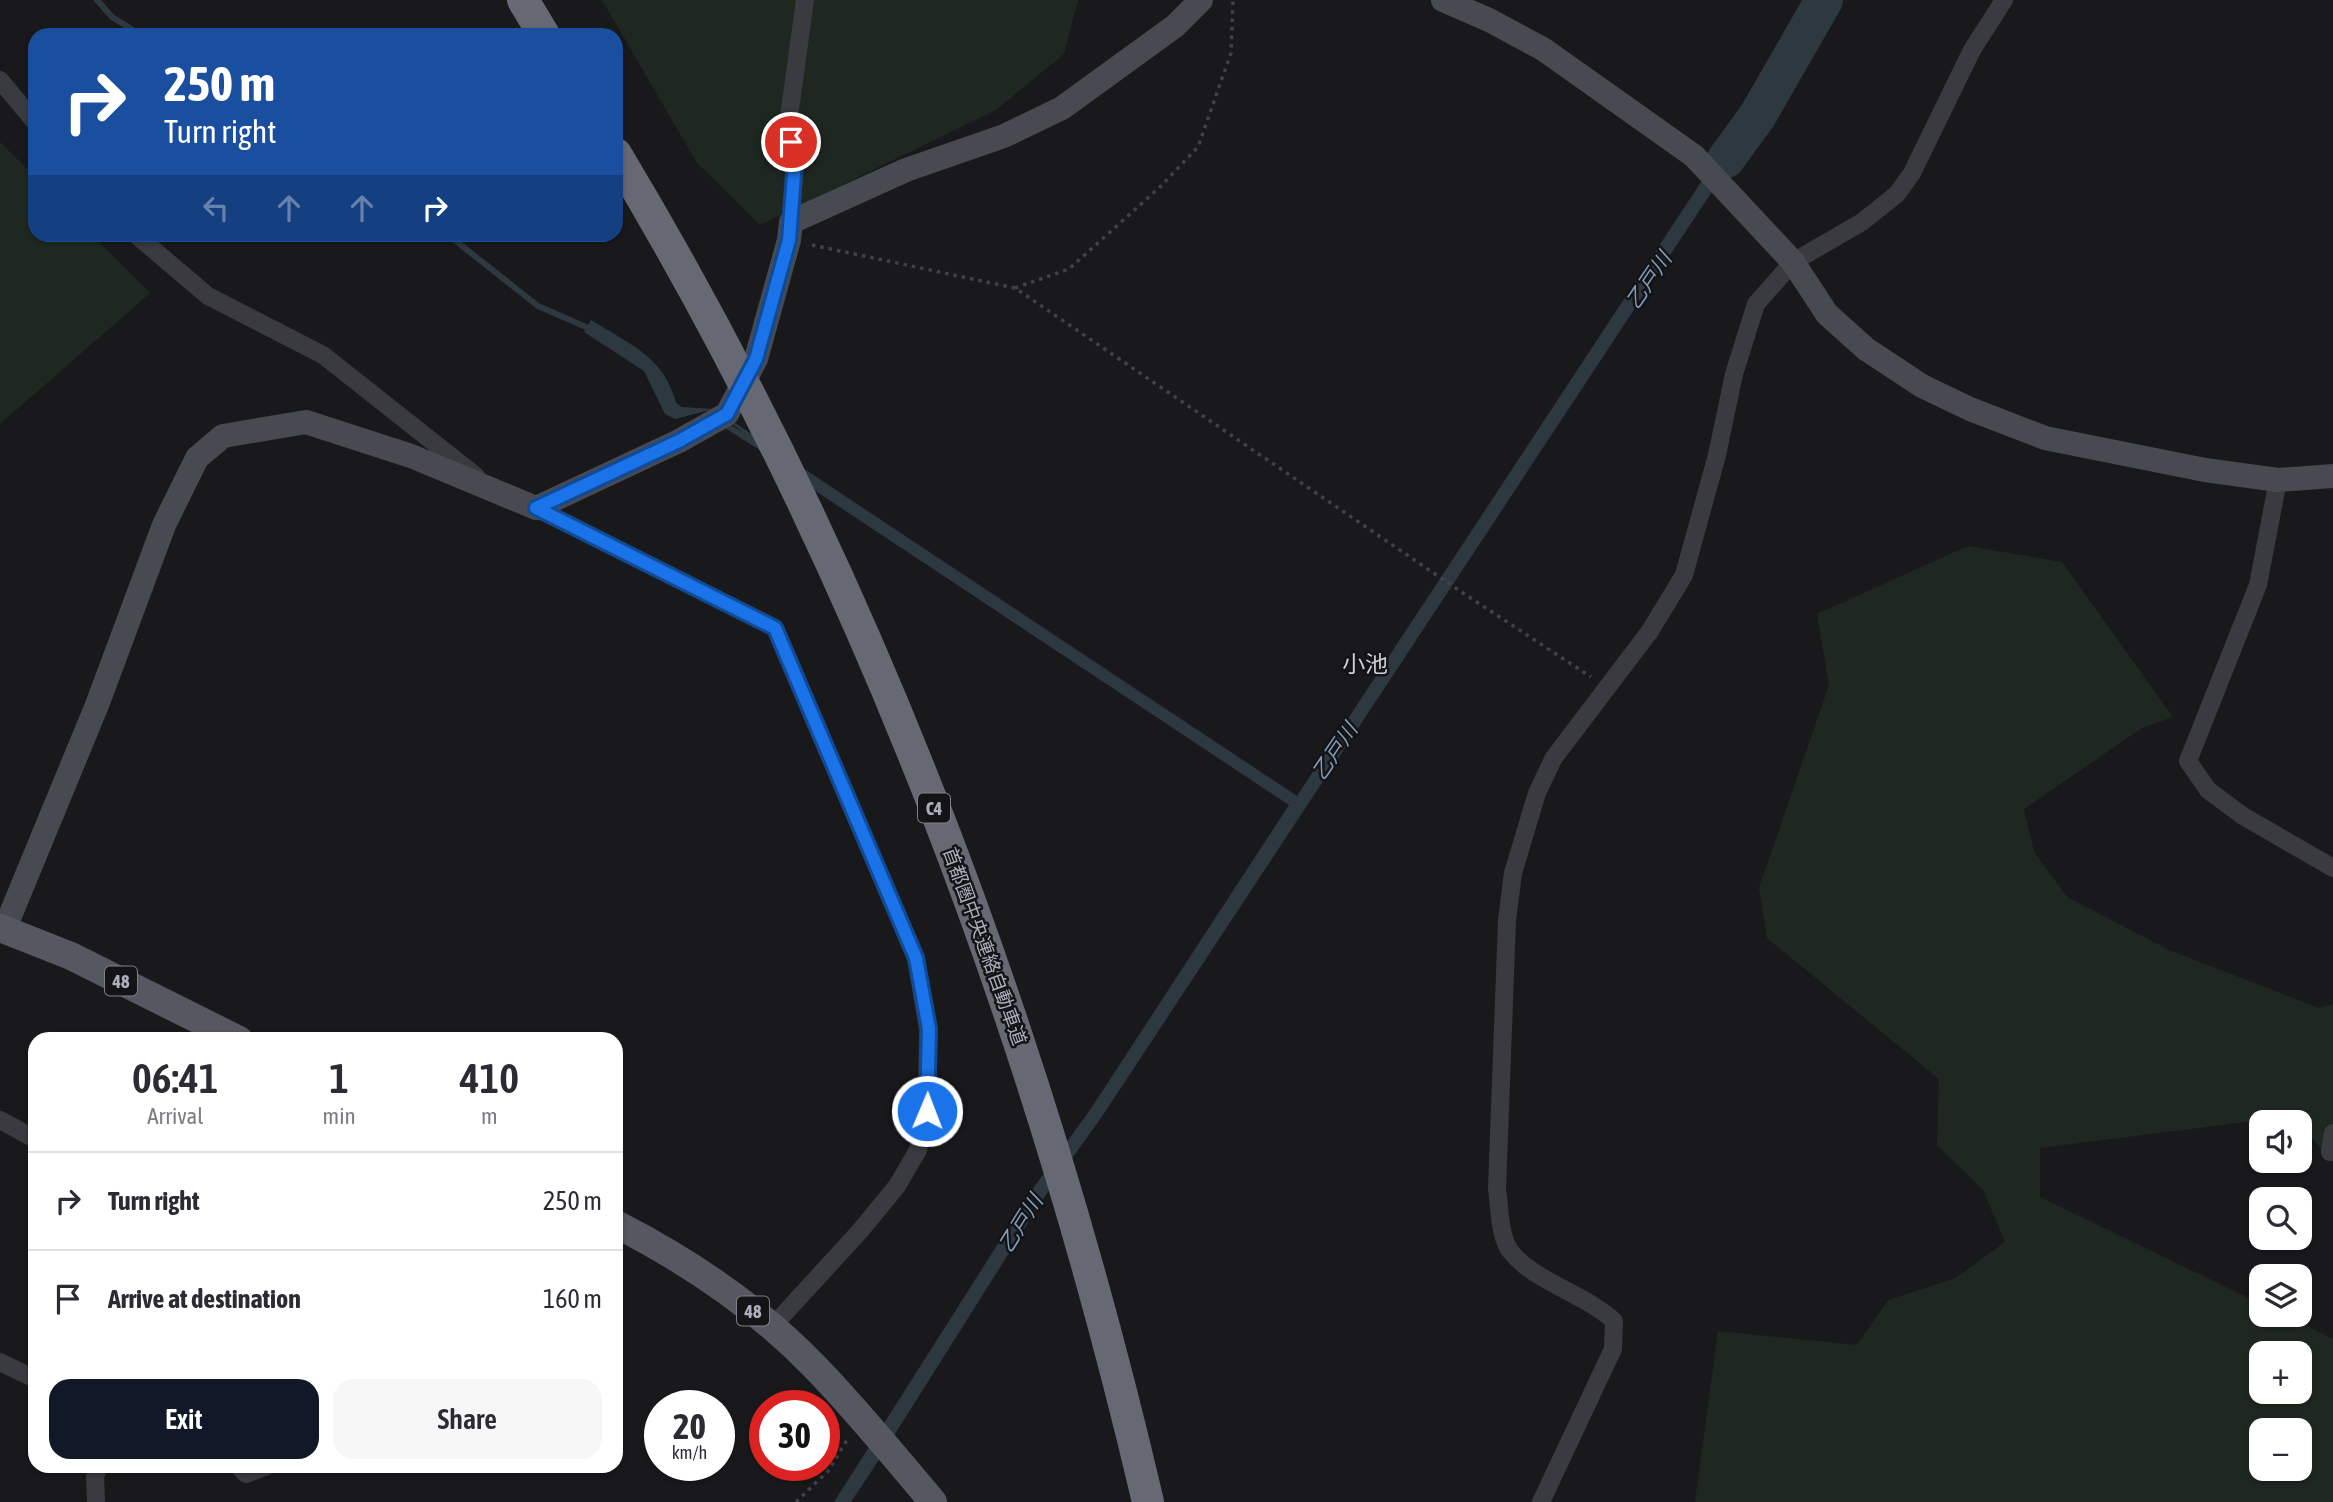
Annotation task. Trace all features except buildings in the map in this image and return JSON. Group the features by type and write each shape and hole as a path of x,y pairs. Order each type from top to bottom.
{"highway":[{"path":"526,4 540,28"},
{"name":"首都圏中央連絡自動車道","path":"623,167 705,310 771,440 872,659 940,824 1009,1008 1070,1198 1121,1383 1148,1502"}],"main road":[{"name":"48","path":"2,931 71,956 225,1032"},
{"name":"48","path":"623,1228 666,1250 772,1327 814,1365 933,1502"}],"street":[{"path":"536,508 679,441 727,414 756,359 790,231 795,161 788,124 805,0"},
{"path":"790,231 905,170 1004,136 1062,108 1175,26 1200,0"},
{"path":"1443,0 1489,20 1543,49 1695,156 1793,262 1827,314 1866,349 1922,386 1970,409 2045,438 2205,470 2278,480 2333,476"},
{"path":"1541,1502 1613,1349 1614,1321 1597,1305 1538,1273 1511,1251 1502,1226 1497,1189 1507,920 1513,873 1537,793 1553,759 1650,631 1684,575 1717,455 1734,374 1756,303 1793,262 1862,222 1897,194 1912,173 1972,50 2004,0"},
{"path":"0,80 28,114"},
{"path":"144,242 208,296 323,355 492,489"},
{"path":"2,931 97,705 164,525 197,458 223,436 306,422 400,452 536,508 775,628 916,958 929,1029 927,1111 918,1150 882,1204 772,1327"},
{"path":"2278,480 2258,586 2188,761 2208,790 2243,816 2333,868"},
{"path":"0,1120 28,1135"},
{"path":"2330,1152 2333,1133"},
{"path":"0,1362 28,1376"},
{"path":"96,1473 96,1502"}],"path":[{"path":"1014,288 1069,270 1161,186 1198,147 1231,53 1233,0"},
{"path":"790,231 1014,288 1460,591 1606,686"},
{"path":"796,1502 828,1471 863,1421"}],"shaded area":[{"path":"602,0 1078,0 1064,54 996,110 760,225 697,163 623,36 623,28 618,28"},
{"path":"0,142 28,170 28,242 99,242 150,293 0,424"},
{"path":"1968,546 2062,562 2173,717 2142,728 2024,809 2034,852 2067,897 2169,950 2319,1008 2333,1004 2333,1162 2312,1138 2312,1110 2249,1110 2249,1122 2040,1148 2040,1197 2249,1298 2249,1327 2309,1327 2333,1339 2333,1502 1695,1502 1718,1331 1857,1345 1888,1300 1956,1278 2005,1242 1983,1190 1937,1145 1939,1079 1767,938 1759,888 1829,685 1817,614"}],"water":[{"path":"1752,112 1764,120 1713,190 1101,1118 1045,1196 851,1502 834,1502 1034,1187 1090,1110 1289,805 814,490 714,409 1297,796 1701,182"},
{"path":"591,320 631,344 654,362 670,387 676,403 682,407 714,409 675,419 665,414 644,371 584,332"}],"waterway":[{"path":"97,0 112,17 130,28"},
{"name":"乙戸川","path":"1726,159 1758,115 1824,0"},
{"path":"457,242 538,306 593,330"},
{"path":"724,424 762,448"}],"district":[{"name":"小池","path":"1365,664"}],"route":[{"path":"791,142 795,161 789,240 756,359 727,414 679,441 536,508 775,628 916,958 929,1029 927,1111"}]}
